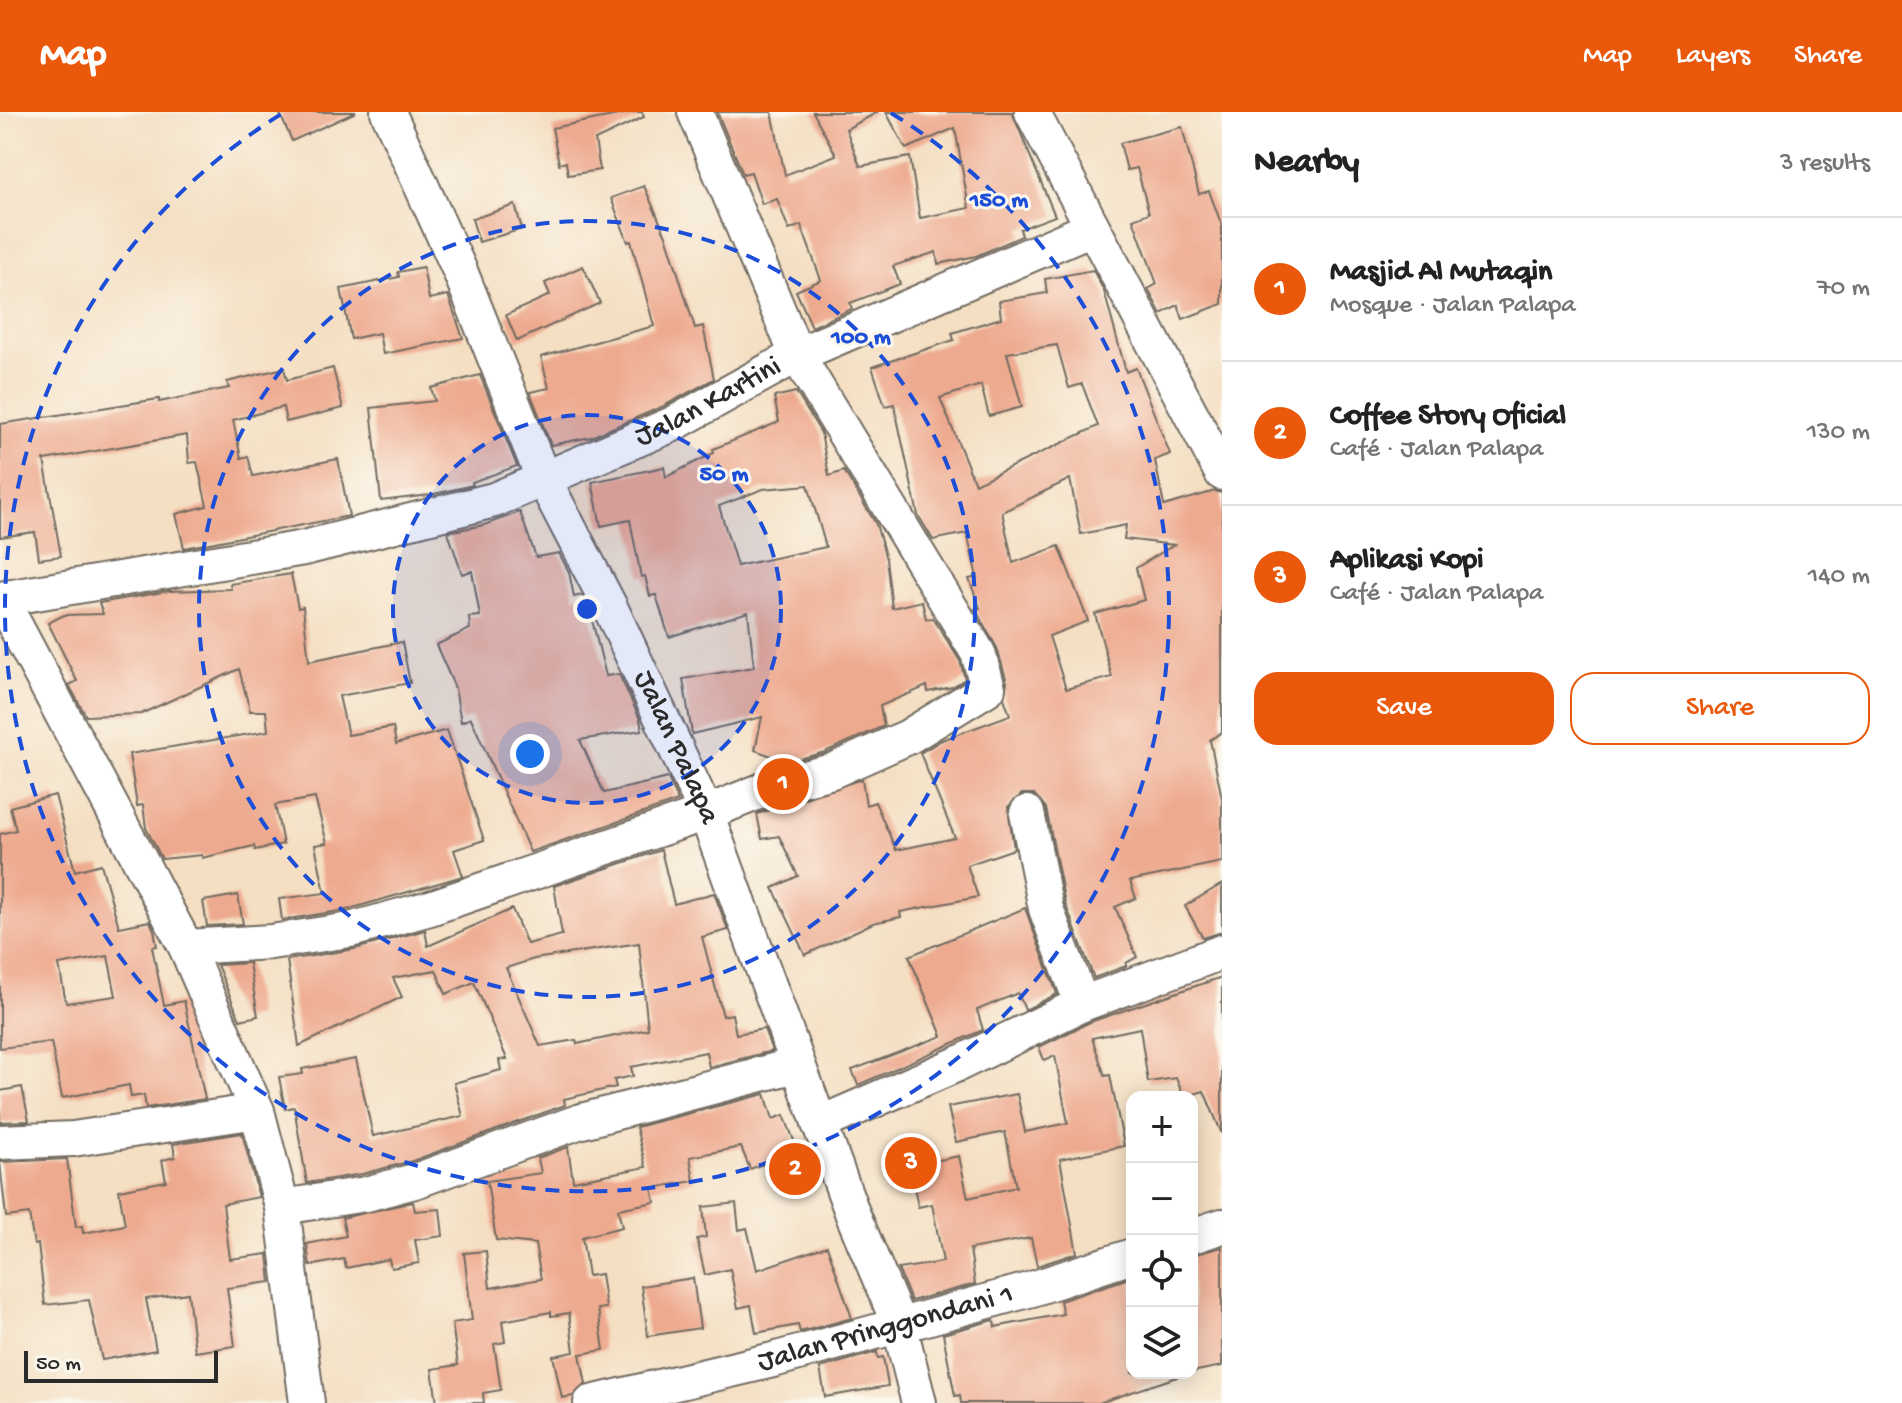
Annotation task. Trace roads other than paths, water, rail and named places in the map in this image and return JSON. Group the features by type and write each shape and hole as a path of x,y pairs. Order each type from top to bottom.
{"street":[{"name":"Jalan Palapa","path":"388,112 460,271 543,478 609,605 706,813 796,1065 899,1324 919,1403"},
{"path":"186,947 271,942 350,930 443,904 706,813 771,787 832,771 908,737 988,688 978,653 797,355 695,112"},
{"path":"1032,112 1222,473"},
{"name":"Jalan Kartini","path":"0,599 304,548 494,500 673,424 797,355 1092,228"},
{"path":"0,599 186,947 257,1111 282,1207 307,1403"},
{"path":"1027,813 1046,909 1082,1004"},
{"path":"819,1124 960,1063 1082,1004 1222,952"},
{"path":"282,1207 379,1191 578,1122 796,1065"},
{"path":"0,1142 73,1139 257,1111"},
{"path":"1195,1235 1222,1226"},
{"name":"Jalan Pringgondani 1","path":"591,1403 650,1397 899,1324 1032,1289 1126,1258"}],"place":[{"name":"Masjid Al Mutaqin","path":"783,784"},
{"name":"Aplikasi Kopi","path":"911,1163"},
{"name":"Coffee Story Oficial","path":"795,1169"}]}
